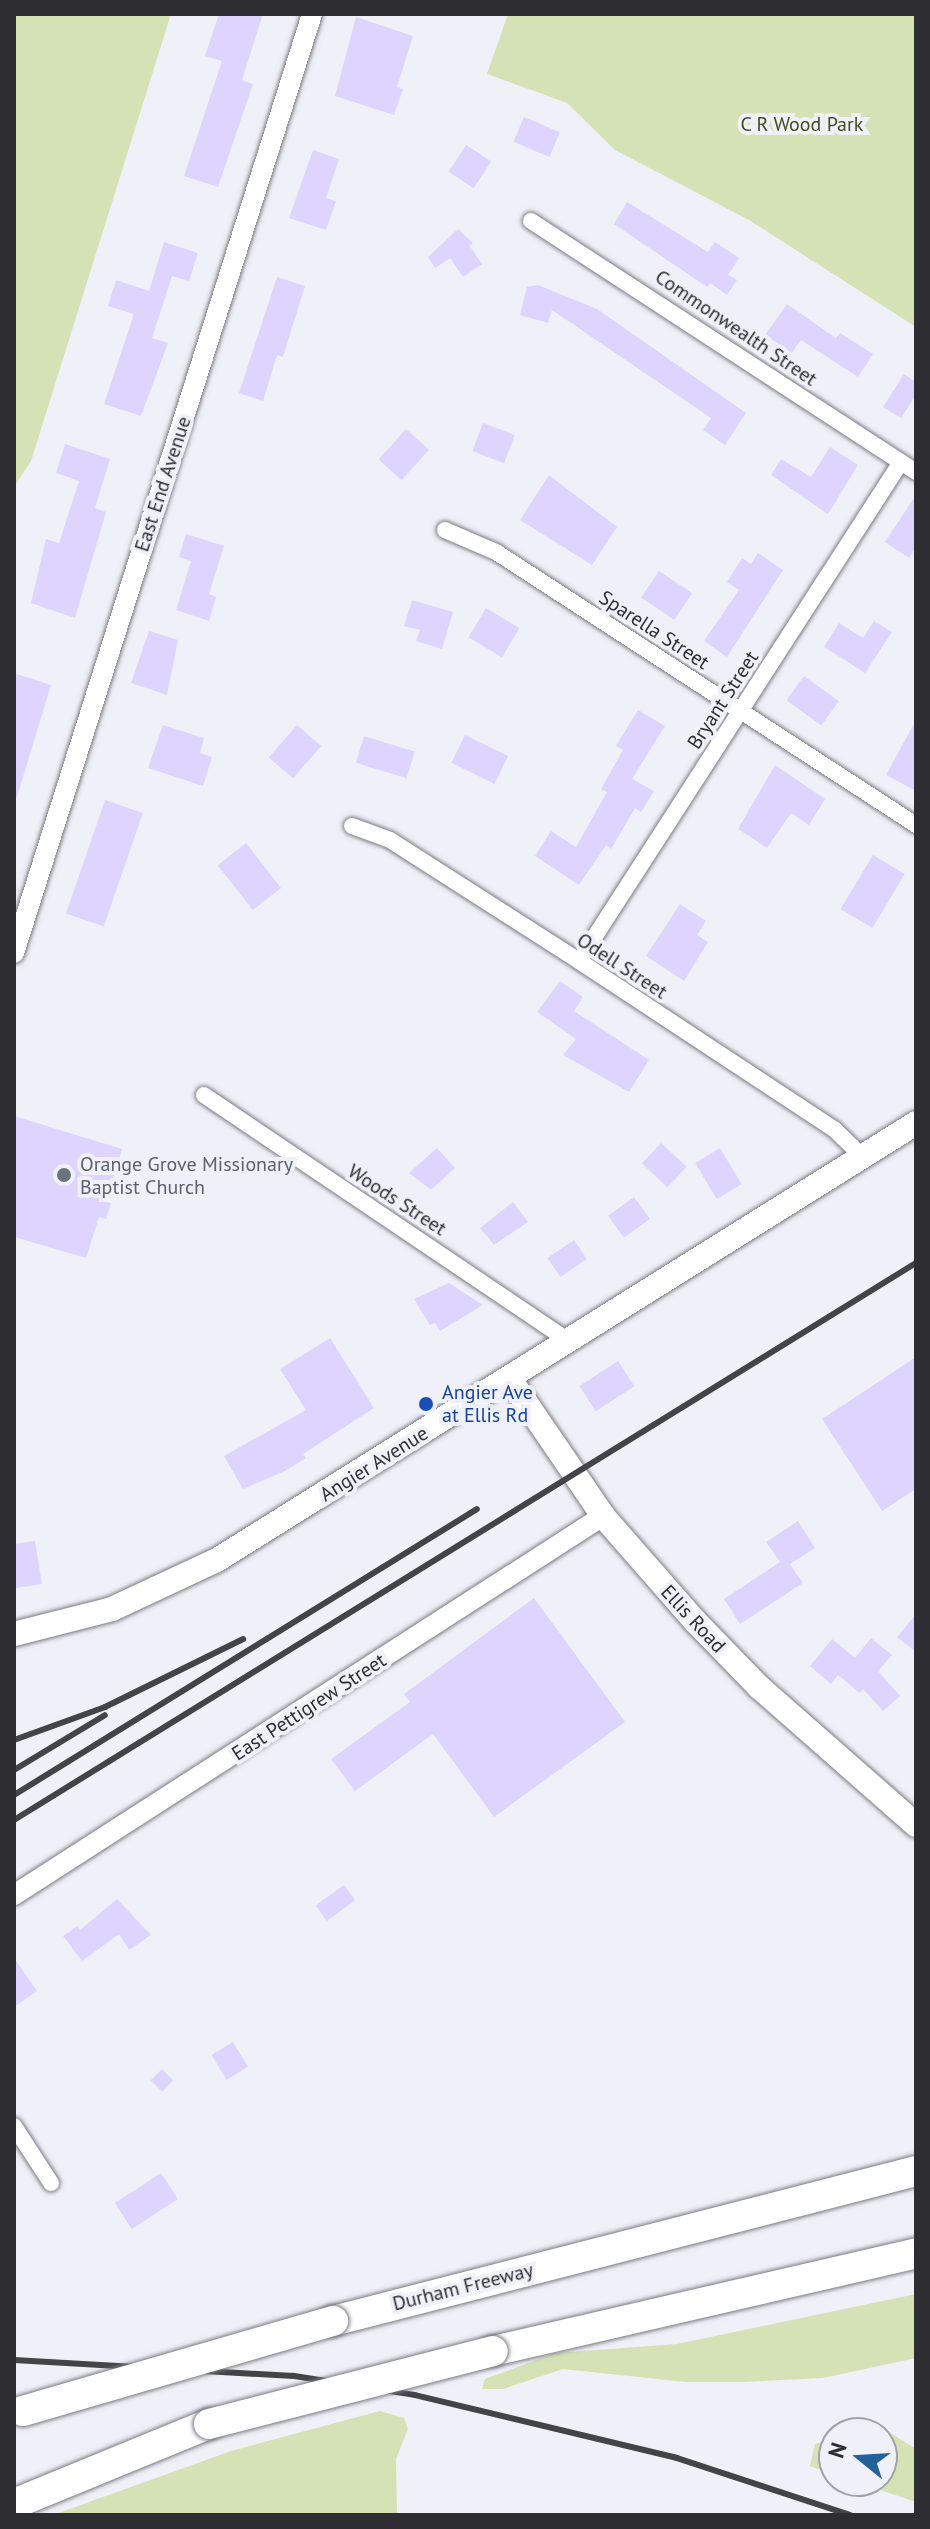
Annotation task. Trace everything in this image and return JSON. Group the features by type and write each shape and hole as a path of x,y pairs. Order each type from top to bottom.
{"highway":[{"name":"Durham Freeway","path":"18,2413 333,2321 916,2171"},
{"path":"14,2481 209,2424 493,2351 916,2253"},
{"path":"14,2504 209,2424"}],"main road":[{"name":"Angier Avenue","path":"14,1634 89,1617 160,1590 325,1495 916,1123"},
{"name":"Ellis Road","path":"509,1378 603,1516 741,1670 916,1825"}],"street":[{"name":"East End Avenue","path":"14,953 312,14"},
{"name":"Commonwealth Street","path":"531,221 916,472"},
{"name":"Bryant Street","path":"579,961 901,462"},
{"name":"Sparella Street","path":"445,530 496,552 916,825"},
{"name":"Odell Street","path":"352,826 390,840 579,961 835,1130 861,1155"},
{"name":"Woods Street","path":"204,1095 567,1340"},
{"name":"East Pettigrew Street","path":"14,1895 603,1516"},
{"path":"14,2126 51,2183"}],"green space":[{"path":"14,14 171,14 31,461 14,487"},
{"name":"C R Wood Park","path":"508,14 916,14 916,327 749,220 615,150 567,103 487,74"},
{"path":"916,2294 916,2358 823,2378 741,2382 686,2382 563,2369 503,2389 482,2389 485,2379 556,2353 677,2344"},
{"path":"380,2411 404,2418 408,2429 396,2459 397,2515 53,2515 231,2451"},
{"path":"898,2438 916,2449 916,2502 898,2496"},
{"path":"818,2443 818,2469 810,2466 815,2444"}],"building":[{"path":"219,14 263,14 242,80 253,84 218,187 184,176 222,61 205,56"},
{"path":"356,17 413,36 397,87 403,89 394,115 335,96"},
{"path":"524,117 560,132 549,157 513,142"},
{"path":"466,145 491,161 474,188 449,172"},
{"path":"313,150 339,159 326,198 336,201 326,230 289,218"},
{"path":"627,202 708,252 715,242 739,258 728,275 737,280 727,295 710,283 707,287 614,224"},
{"path":"458,229 473,243 469,245 482,264 463,277 450,258 435,268 428,257"},
{"path":"164,242 198,253 189,281 172,276 152,338 168,343 141,416 104,404 134,314 108,306 116,280 149,291"},
{"path":"277,277 305,286 283,357 277,355 263,401 239,393"},
{"path":"538,285 597,309 746,413 725,445 703,430 711,418 552,310 548,323 520,315 527,287"},
{"path":"787,304 836,338 840,333 873,354 858,377 801,340 792,353 765,335"},
{"path":"904,374 916,382 916,395 901,418 883,407"},
{"path":"483,423 515,435 504,463 472,451"},
{"path":"406,429 429,450 402,480 379,459"},
{"path":"65,444 110,459 95,508 106,512 75,618 31,603 46,539 59,543 79,481 56,473"},
{"path":"830,447 858,465 828,514 771,475 781,459 811,477"},
{"path":"549,475 617,527 592,565 520,520"},
{"path":"916,495 916,547 909,558 885,542"},
{"path":"186,534 224,546 209,594 216,597 209,621 176,610 191,561 179,557"},
{"path":"758,553 783,570 727,657 704,641 739,590 727,582 742,558 751,564"},
{"path":"659,571 692,593 674,620 641,598"},
{"path":"412,600 453,612 442,649 416,641 420,630 404,626"},
{"path":"486,608 519,628 502,657 468,637"},
{"path":"874,621 892,632 865,673 824,647 839,623 863,638"},
{"path":"149,631 178,640 167,695 131,683"},
{"path":"14,673 51,685 17,797 14,796"},
{"path":"804,676 839,701 821,726 786,700"},
{"path":"638,710 665,726 632,779 654,791 641,812 635,808 611,849 606,845 579,885 535,856 551,831 576,847 607,792 601,789 623,750 616,746"},
{"path":"916,720 916,791 886,775"},
{"path":"163,725 204,738 200,753 212,757 203,786 148,768"},
{"path":"297,725 321,746 293,778 269,757"},
{"path":"465,735 508,756 495,784 451,763"},
{"path":"364,736 415,751 406,778 356,763"},
{"path":"775,765 825,799 809,825 791,813 767,848 738,829"},
{"path":"105,800 143,813 104,926 66,913"},
{"path":"246,843 281,888 253,910 218,865"},
{"path":"873,855 905,874 872,928 841,909"},
{"path":"680,904 706,921 697,935 708,942 684,981 646,956"},
{"path":"560,981 583,997 574,1011 649,1060 629,1092 563,1055 576,1039 537,1012"},
{"name":"Orange Grove Missionary Baptist Church","path":"14,1116 122,1149 106,1202 111,1203 106,1219 99,1217 86,1258 14,1237"},
{"path":"661,1143 687,1167 668,1187 642,1163"},
{"path":"437,1148 455,1168 431,1190 409,1173"},
{"path":"720,1148 742,1184 717,1199 695,1163"},
{"path":"634,1197 650,1219 624,1238 608,1216"},
{"path":"513,1202 528,1222 494,1245 480,1228"},
{"path":"574,1240 587,1259 560,1277 547,1258"},
{"path":"449,1283 483,1305 440,1331 435,1323 430,1325 414,1299"},
{"path":"330,1338 374,1408 303,1454 306,1458 285,1471 243,1489 224,1456 306,1410 280,1369"},
{"path":"916,1357 916,1489 882,1511 822,1419"},
{"path":"618,1361 634,1386 596,1411 579,1386"},
{"path":"798,1521 815,1548 790,1564 803,1583 740,1624 724,1599 780,1562 766,1542"},
{"path":"35,1541 42,1584 16,1588 14,1544"},
{"path":"534,1598 625,1722 494,1817 433,1734 355,1791 331,1759 410,1702 404,1694"},
{"path":"916,1614 916,1652 897,1637"},
{"path":"871,1638 892,1655 878,1671 900,1696 883,1711 863,1689 860,1693 838,1675 831,1684 810,1666 832,1639 855,1658"},
{"path":"344,1885 355,1900 327,1921 316,1906"},
{"path":"117,1899 151,1935 129,1950 119,1934 82,1961 63,1936 77,1926 80,1930"},
{"path":"14,1958 37,1991 14,2007"},
{"path":"233,2042 248,2067 227,2080 212,2055"},
{"path":"162,2069 173,2080 162,2092 151,2080"},
{"path":"161,2173 178,2199 132,2229 115,2203"}],"railway":[{"path":"14,1820 916,1263"},
{"path":"14,1795 477,1509"},
{"path":"14,1740 105,1707 243,1639"},
{"path":"14,1770 105,1715"},
{"path":"14,2360 294,2376 415,2395 677,2458 850,2515"}],"place":[{"name":"Orange Grove Missionary Baptist Church","path":"64,1175"},
{"name":"Angier Ave at Ellis Rd","path":"426,1404"}]}
